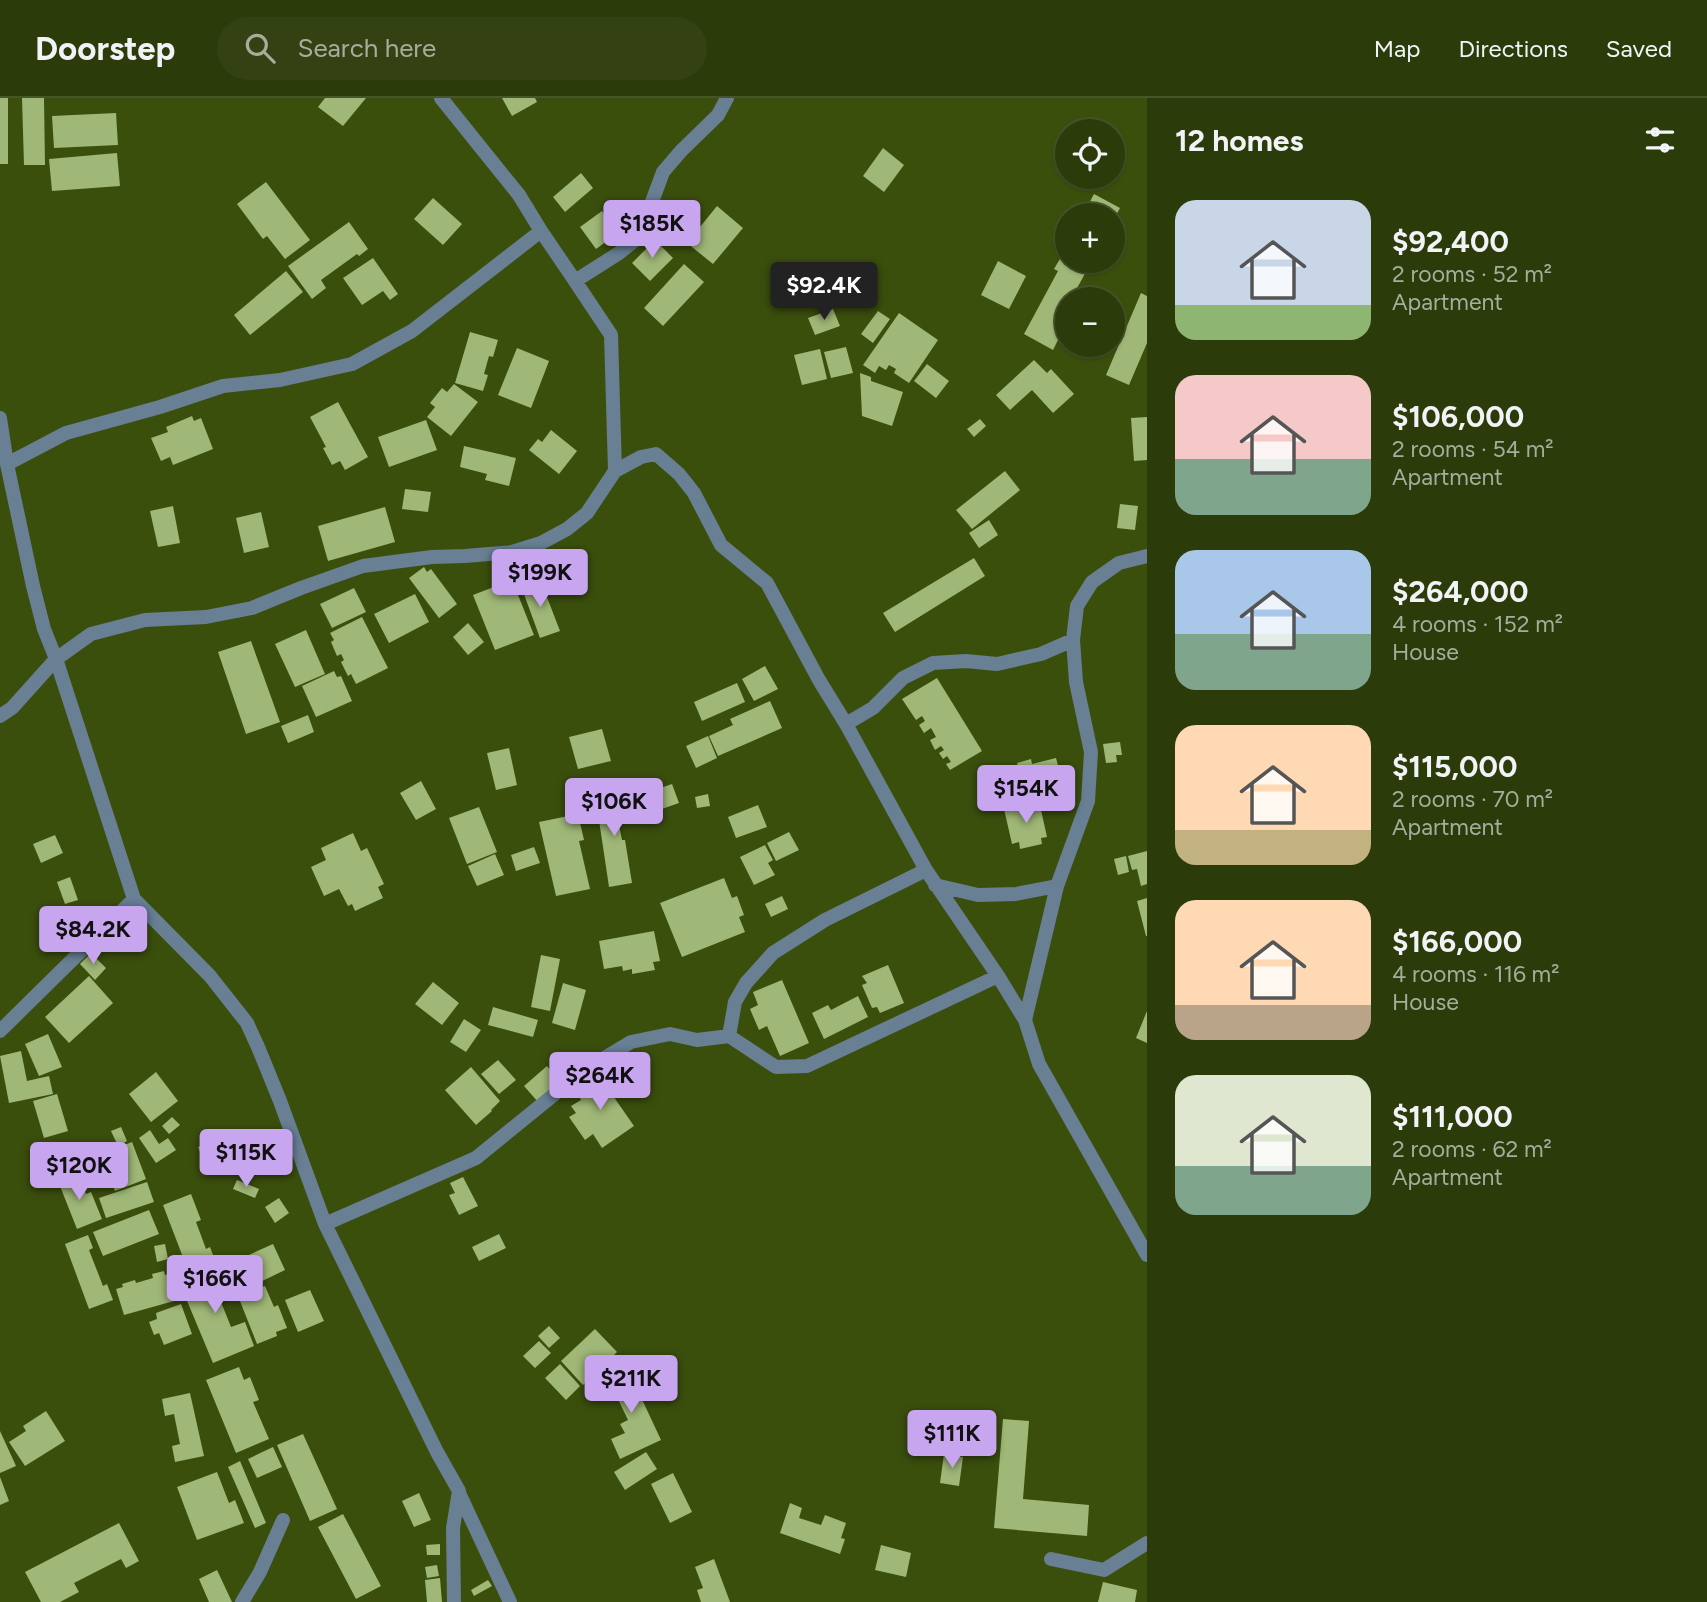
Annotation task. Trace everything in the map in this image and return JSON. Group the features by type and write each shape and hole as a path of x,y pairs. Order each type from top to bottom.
{"street":[{"path":"441,98 519,195 611,335 615,471"},
{"path":"575,281 639,237 663,172 718,115 727,98"},
{"path":"8,464 66,433 223,386 280,380 352,364 412,331 541,231"},
{"path":"0,418 44,629 134,899 210,976 247,1023 280,1101 325,1224 437,1452 459,1491 510,1602"},
{"path":"0,716 12,708 56,659 91,634 145,620 206,617 252,608 363,566 432,557 512,552 541,544 587,513 615,471 641,457 656,454 679,474 694,493 721,545 767,583 926,870 1025,1020 1040,1064 1147,1255"},
{"path":"1025,1020 1057,887 1088,801 1091,752 1076,682 1073,640 1076,606 1092,582 1119,563 1147,556"},
{"path":"846,724 873,708 903,678 933,663 966,661 998,664 1041,654 1073,640"},
{"path":"729,1036 735,1002 746,983 773,953 825,920 926,870"},
{"path":"935,885 978,895 1016,894 1057,887"},
{"path":"0,1031 134,899"},
{"path":"325,1224 476,1157 583,1071 631,1042 670,1034 697,1040 729,1036 776,1067 807,1066 998,976"},
{"path":"454,1602 453,1528 459,1491"},
{"path":"242,1602 260,1572 283,1520"},
{"path":"1051,1559 1104,1570 1147,1544"}],"building":[{"path":"0,98 8,98 8,164 0,164"},
{"path":"22,98 44,98 45,165 24,165"},
{"path":"325,98 366,98 343,126 318,107"},
{"path":"502,98 535,98 537,102 512,116"},
{"path":"116,113 118,145 54,148 52,116"},
{"path":"883,148 904,165 884,192 863,176"},
{"path":"117,153 120,186 52,191 49,159"},
{"path":"581,173 593,188 565,212 553,197"},
{"path":"266,182 310,240 285,259 267,236 263,239 237,204"},
{"path":"1094,194 1111,203 1089,203"},
{"path":"433,198 462,224 443,245 414,219"},
{"path":"717,206 743,228 713,264 687,243"},
{"path":"602,211 618,233 596,249 580,227"},
{"path":"349,222 368,249 321,280 326,288 312,299 288,266"},
{"path":"655,240 673,258 650,281 632,263"},
{"path":"373,258 398,294 390,300 383,291 362,305 343,278"},
{"path":"998,261 1026,276 1009,309 981,295"},
{"path":"684,264 704,282 663,326 644,308"},
{"path":"286,271 303,292 250,335 234,315"},
{"path":"1057,273 1085,273 1078,287 1055,287 1053,350 1024,334"},
{"path":"1141,293 1147,296 1147,343 1129,385 1106,375 1114,357 1125,357 1125,330"},
{"path":"833,309 840,326 815,335 808,318"},
{"path":"878,311 890,319 873,343 861,334"},
{"path":"899,313 938,340 909,383 894,373 896,369 889,365 886,370 879,366 875,373 863,365"},
{"path":"470,332 498,340 493,357 489,356 484,374 488,375 483,391 455,383"},
{"path":"846,347 853,373 831,378 824,352"},
{"path":"517,348 549,361 531,408 498,395"},
{"path":"820,349 827,379 802,385 794,355"},
{"path":"1034,360 1047,373 1051,369 1074,394 1053,413 1032,390 1010,410 996,395"},
{"path":"927,364 949,381 936,398 914,381"},
{"path":"860,373 871,377 871,381 903,392 892,426 862,416"},
{"path":"454,384 478,402 451,436 427,417 435,407 430,403 442,388 447,392"},
{"path":"338,402 368,457 345,470 340,461 332,465 310,417"},
{"path":"192,416 194,421 201,418 213,449 173,465 170,457 161,461 151,438 168,432 166,427"},
{"path":"1147,417 1147,460 1134,461 1131,418"},
{"path":"980,419 986,426 974,437 967,429"},
{"path":"426,420 437,450 389,467 378,437"},
{"path":"551,430 577,451 559,474 529,450 538,439 542,442"},
{"path":"464,446 516,458 509,486 485,480 487,474 460,467"},
{"path":"1005,471 1020,490 972,529 956,510"},
{"path":"405,489 431,492 428,512 402,509"},
{"path":"1120,504 1138,506 1135,530 1117,528"},
{"path":"173,506 180,543 158,547 150,511"},
{"path":"385,507 395,542 328,561 318,526"},
{"path":"261,512 269,547 244,553 236,518"},
{"path":"989,520 998,535 979,548 969,533"},
{"path":"974,558 985,576 895,632 883,613"},
{"path":"424,567 427,572 431,569 457,604 439,618 409,578"},
{"path":"540,579 560,631 540,638 521,586"},
{"path":"512,580 534,635 495,650 473,595"},
{"path":"354,588 366,612 332,628 320,604"},
{"path":"415,594 429,622 389,643 374,614"},
{"path":"362,617 388,668 356,684 351,674 348,676 341,662 344,660 341,654 337,656 330,633"},
{"path":"468,623 484,642 468,655 453,637"},
{"path":"306,630 325,674 295,687 275,644"},
{"path":"251,641 280,722 246,734 218,652"},
{"path":"765,666 778,689 754,701 742,679"},
{"path":"334,671 337,677 341,676 352,701 316,717 302,686"},
{"path":"937,678 982,751 950,770 946,764 951,762 947,756 943,759 939,753 944,750 941,746 935,750 930,740 936,737 931,728 924,733 919,725 925,721 922,716 916,720 902,699"},
{"path":"737,683 745,702 702,721 694,702"},
{"path":"770,701 782,728 718,756 709,736 733,725 730,719"},
{"path":"308,715 314,732 288,743 281,726"},
{"path":"602,729 611,761 578,769 569,737"},
{"path":"708,736 717,758 696,768 686,746"},
{"path":"1120,742 1122,755 1116,755 1117,762 1106,763 1103,744"},
{"path":"509,748 517,785 496,790 487,753"},
{"path":"1056,758 1063,784 1025,794 1017,763 1031,759 1032,764"},
{"path":"421,781 436,809 416,820 400,793"},
{"path":"672,784 679,803 656,811 649,792"},
{"path":"627,789 630,808 616,810 622,840 625,840 632,883 609,887 596,800 610,798 609,792"},
{"path":"708,794 710,806 697,808 695,797"},
{"path":"1039,801 1047,837 1041,838 1042,844 1020,849 1019,842 1012,844 1004,809"},
{"path":"758,805 767,827 736,838 728,817"},
{"path":"479,807 497,852 467,864 449,818"},
{"path":"578,814 584,840 579,841 590,889 556,896 539,822"},
{"path":"789,832 799,850 776,861 767,843"},
{"path":"353,833 361,851 367,848 384,884 378,887 383,898 355,911 352,904 348,906 339,889 324,896 311,867 326,860 321,848"},
{"path":"55,835 63,853 41,863 33,844"},
{"path":"765,845 773,860 768,863 775,875 754,885 740,857"},
{"path":"534,847 540,863 516,871 511,855"},
{"path":"1147,851 1147,884 1141,886 1137,869 1132,870 1128,856"},
{"path":"495,854 504,875 477,886 468,866"},
{"path":"1126,856 1129,872 1118,875 1114,859"},
{"path":"70,877 78,900 65,904 57,882"},
{"path":"724,878 732,898 737,896 744,915 739,917 745,932 682,957 660,903"},
{"path":"782,896 788,909 771,917 765,904"},
{"path":"1147,898 1147,936 1146,936 1137,901"},
{"path":"654,931 660,961 653,962 655,970 632,974 632,969 623,971 622,966 604,969 599,941"},
{"path":"91,953 106,968 95,980 80,964"},
{"path":"541,955 560,959 550,1011 531,1007"},
{"path":"888,965 904,1003 880,1013 877,1007 872,1008 862,985 867,983 862,976"},
{"path":"89,976 113,1003 69,1043 45,1017"},
{"path":"782,980 809,1043 780,1056 767,1026 759,1030 750,1009 758,1005 753,992"},
{"path":"433,982 459,1003 442,1025 415,1004"},
{"path":"563,983 586,990 575,1030 552,1023"},
{"path":"858,996 868,1017 824,1039 812,1013 828,1005 831,1010"},
{"path":"493,1007 538,1020 533,1037 488,1025"},
{"path":"1147,1011 1147,1043 1136,1038"},
{"path":"464,1019 481,1030 466,1052 450,1042"},
{"path":"48,1034 62,1067 39,1076 25,1044"},
{"path":"21,1051 27,1081 49,1076 53,1094 9,1103 0,1056"},
{"path":"498,1060 516,1080 499,1094 481,1074"},
{"path":"547,1066 560,1082 538,1102 524,1086"},
{"path":"471,1067 500,1101 476,1125 445,1090"},
{"path":"605,1071 615,1086 609,1090 634,1126 602,1148 593,1134 585,1140 569,1117 576,1113 571,1106 581,1100 576,1091"},
{"path":"156,1072 178,1101 151,1122 129,1094"},
{"path":"57,1094 68,1131 44,1138 33,1101"},
{"path":"172,1117 180,1125 169,1134 162,1126"},
{"path":"121,1127 127,1141 118,1146 111,1131"},
{"path":"150,1130 159,1144 168,1138 176,1150 156,1163 139,1138"},
{"path":"214,1141 223,1165 208,1172 198,1147"},
{"path":"132,1142 146,1179 115,1191 101,1154"},
{"path":"78,1173 86,1194 91,1192 102,1219 77,1229 58,1181"},
{"path":"463,1177 478,1206 459,1215 449,1195 455,1193 450,1183"},
{"path":"237,1180 259,1189 255,1198 233,1189"},
{"path":"147,1182 154,1202 106,1218 99,1198"},
{"path":"191,1194 201,1220 196,1222 206,1249 210,1247 216,1263 189,1273 163,1205"},
{"path":"279,1198 289,1213 275,1223 265,1207"},
{"path":"149,1210 159,1234 103,1256 93,1232"},
{"path":"499,1234 506,1248 479,1261 472,1247"},
{"path":"88,1235 93,1248 89,1250 103,1286 107,1284 113,1300 89,1309 65,1244"},
{"path":"165,1244 168,1259 157,1262 154,1246"},
{"path":"273,1244 285,1270 244,1290 231,1263"},
{"path":"229,1264 233,1276 228,1278 231,1286 217,1292 231,1327 245,1322 254,1346 213,1363 180,1284"},
{"path":"164,1271 165,1275 173,1273 181,1299 124,1315 116,1289 135,1280 136,1283 153,1278 152,1274"},
{"path":"265,1286 274,1307 278,1305 287,1328 276,1332 277,1336 257,1344 238,1296"},
{"path":"310,1290 324,1321 298,1332 285,1300"},
{"path":"181,1304 192,1334 164,1345 159,1333 154,1335 149,1322 157,1319 156,1313"},
{"path":"549,1326 560,1338 549,1348 538,1336"},
{"path":"595,1329 617,1352 583,1385 561,1361"},
{"path":"539,1341 551,1353 535,1368 523,1356"},
{"path":"625,1363 661,1440 620,1459 611,1439 625,1433 620,1424 628,1420 605,1372"},
{"path":"560,1364 580,1386 566,1400 545,1378"},
{"path":"239,1367 244,1380 250,1377 259,1400 253,1402 269,1439 236,1453 206,1380"},
{"path":"190,1393 204,1456 175,1462 172,1446 180,1444 174,1414 165,1416 162,1399"},
{"path":"46,1411 65,1441 25,1466 9,1442 26,1431 23,1426"},
{"path":"1003,1419 1029,1421 1023,1499 1089,1505 1087,1536 994,1528"},
{"path":"0,1431 16,1466 0,1473"},
{"path":"303,1434 337,1509 310,1521 277,1445"},
{"path":"273,1447 282,1467 257,1478 248,1459"},
{"path":"646,1452 657,1469 625,1490 614,1472"},
{"path":"944,1454 963,1457 959,1486 940,1483"},
{"path":"240,1461 266,1523 255,1528 228,1467"},
{"path":"217,1472 229,1503 235,1500 244,1523 197,1540 177,1487"},
{"path":"673,1473 692,1512 670,1523 651,1484"},
{"path":"0,1477 9,1501 0,1505"},
{"path":"419,1493 431,1520 414,1527 402,1501"},
{"path":"790,1503 802,1508 799,1518 821,1525 825,1515 846,1523 840,1554 780,1533"},
{"path":"343,1514 381,1586 356,1599 318,1527"},
{"path":"119,1523 139,1561 126,1568 121,1559 74,1583 79,1592 60,1602 41,1602 25,1572"},
{"path":"440,1544 440,1555 427,1555 426,1545"},
{"path":"881,1545 911,1553 906,1577 875,1570"},
{"path":"714,1559 730,1602 701,1602 697,1590 703,1588 695,1567"},
{"path":"437,1565 439,1576 427,1578 425,1567"},
{"path":"217,1570 232,1602 209,1602 199,1579"},
{"path":"440,1578 442,1602 427,1602 425,1580"},
{"path":"488,1580 492,1586 474,1596 471,1590"},
{"path":"1103,1582 1137,1590 1135,1602 1098,1602"}]}
